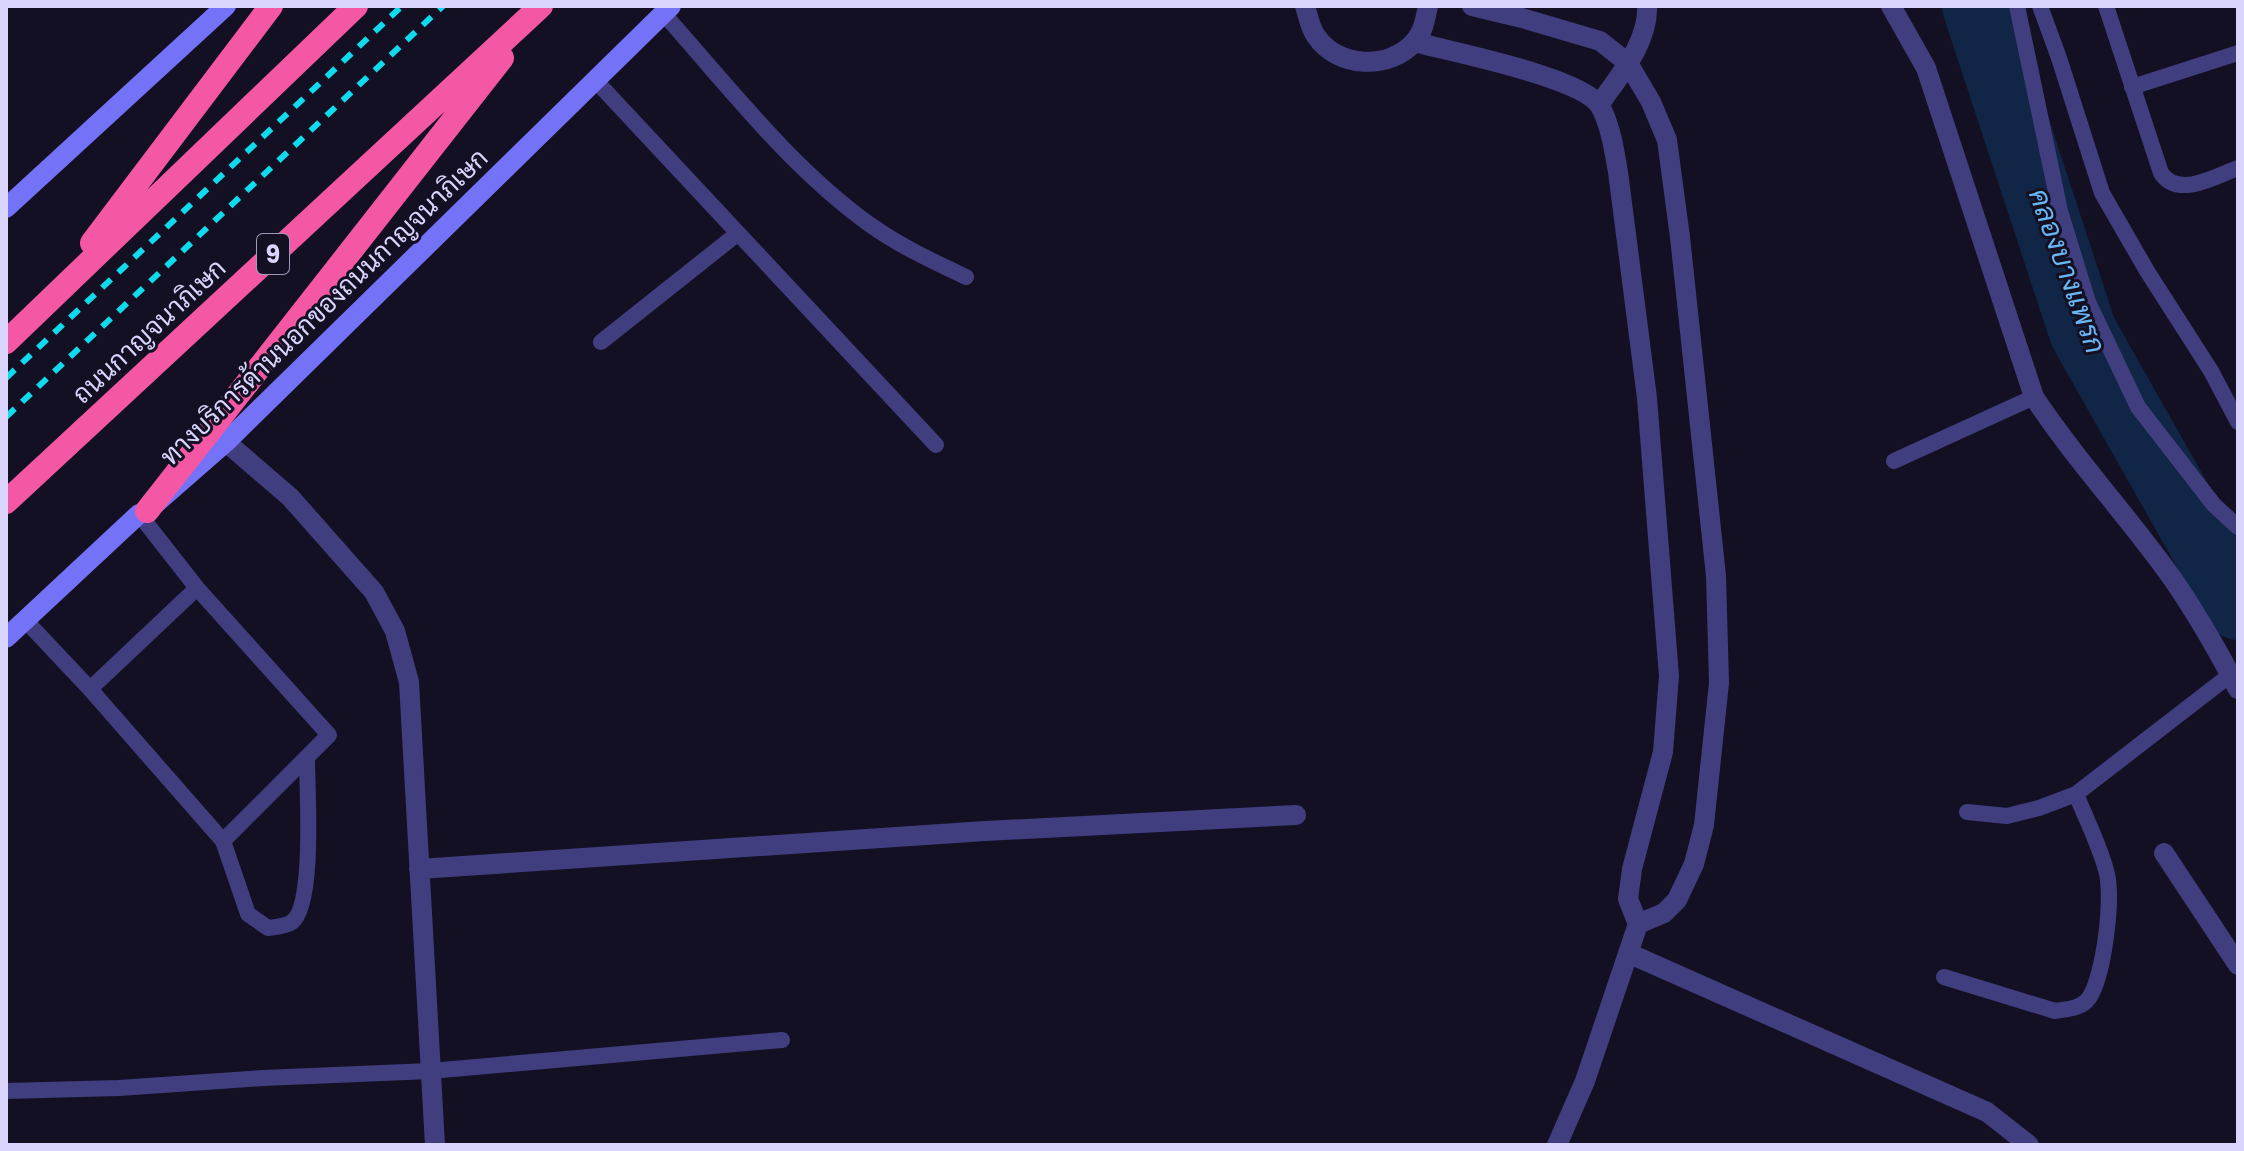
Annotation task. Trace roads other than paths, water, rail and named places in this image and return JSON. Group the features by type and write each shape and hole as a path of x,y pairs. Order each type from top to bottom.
{"highway":[{"path":"47,303 271,6"},
{"path":"6,342 356,6"},
{"path":"143,512 542,6"},
{"name":"ถนนกาญจนาภิเษก","path":"6,502 542,6"}],"main road":[{"path":"6,208 226,6"},
{"name":"ทางบริการด้านนอกของถนนกาญจนาภิเษก","path":"6,638 143,512 226,442 667,10"}],"street":[{"path":"1305,6 1316,36 1340,58 1372,63 1403,53 1415,42 1423,28 1428,6"},
{"path":"1472,6 1600,41 1628,63 1651,102 1667,140 1716,576 1719,683 1704,825 1694,864 1677,900 1664,913 1638,924"},
{"path":"1599,105 1628,63 1648,22 1647,6"},
{"path":"1891,6 1926,68 2034,397 2170,576 2199,618 2234,682"},
{"path":"1415,42 1544,74 1591,98 1599,105 1612,138 1618,172 1647,398 1669,676 1663,752 1632,869 1628,899 1638,924 1585,1081 1557,1145"},
{"path":"226,442 290,497 374,592 395,631 409,682 435,1145"},
{"path":"419,869 985,831 1296,815"},
{"path":"2164,853 2238,965"},
{"path":"1628,953 1987,1112 2029,1145"}],"lane":[{"path":"2017,6 2060,211 2088,302 2138,407 2214,505 2238,527"},
{"path":"2040,6 2102,193 2211,371 2238,422"},
{"path":"2106,6 2166,181 2186,186 2238,168"},
{"path":"667,10 768,132 832,195 906,248 966,277"},
{"path":"2132,87 2238,53"},
{"path":"595,80 936,445"},
{"path":"601,342 737,234"},
{"path":"1894,461 2034,397"},
{"path":"143,512 197,588 329,735 223,841"},
{"path":"90,689 197,588"},
{"path":"25,620 223,841 248,914 268,928 292,922 304,905 307,879 307,759"},
{"path":"1967,812 2007,816 2076,794 2234,682"},
{"path":"1944,977 2055,1011 2074,1009 2087,1001 2095,985 2111,909 2107,872 2076,794"},
{"path":"6,1091 108,1089 430,1071 782,1040"}],"waterway":[{"name":"คลองบางแพรก","path":"1976,6 2083,332 2238,606"}],"railway":[{"path":"6,378 402,6"},
{"path":"6,417 443,6"}]}
